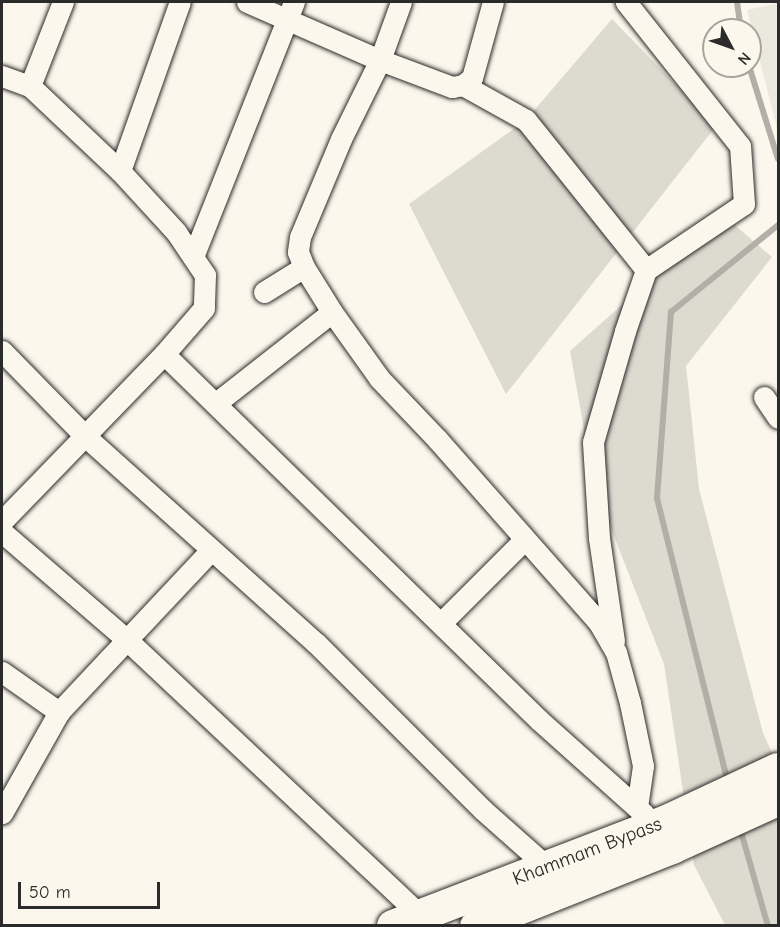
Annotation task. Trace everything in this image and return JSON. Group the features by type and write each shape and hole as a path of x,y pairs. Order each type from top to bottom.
{"highway":[{"name":"Khammam Bypass","path":"476,926 661,824 778,769"},
{"name":"Khammam Bypass","path":"407,920 661,824 778,800"}],"street":[{"path":"30,86 63,2"},
{"path":"120,171 180,2"},
{"path":"247,2 291,10 380,60 452,87 463,85 472,78 493,2"},
{"path":"401,2 380,60 341,139 300,237 298,252 304,267 332,312 379,378 437,439 524,540 599,622 616,652"},
{"path":"626,2 740,146 744,204 646,270 593,442 599,538 616,652 630,703 643,766 661,824"},
{"path":"193,257 230,158 291,10"},
{"path":"2,76 30,86 120,171 176,232 205,275 204,308 164,354 2,521"},
{"path":"463,85 526,120 646,270"},
{"path":"264,292 304,267"},
{"path":"216,403 332,312"},
{"path":"164,354 540,720 661,824"},
{"path":"3,355 85,436 316,644 483,810 546,866"},
{"path":"764,397 778,418"},
{"path":"2,532 126,639 407,920"},
{"path":"441,622 524,540"},
{"path":"2,813 59,712 211,550"},
{"path":"2,672 59,712"}],"shaded area":[{"path":"778,3 778,132 762,69 762,18 749,18 747,10"},
{"path":"612,19 716,126 506,394 409,204 526,120"},
{"path":"723,215 772,257 686,366 699,489 763,733 778,766 778,925 725,925 694,865 664,664 594,485 570,351"}],"waterway":[{"path":"737,2 739,18"},
{"path":"753,78 778,159"},
{"path":"728,783 657,498 671,312 778,225"},
{"path":"740,828 768,926"}]}
